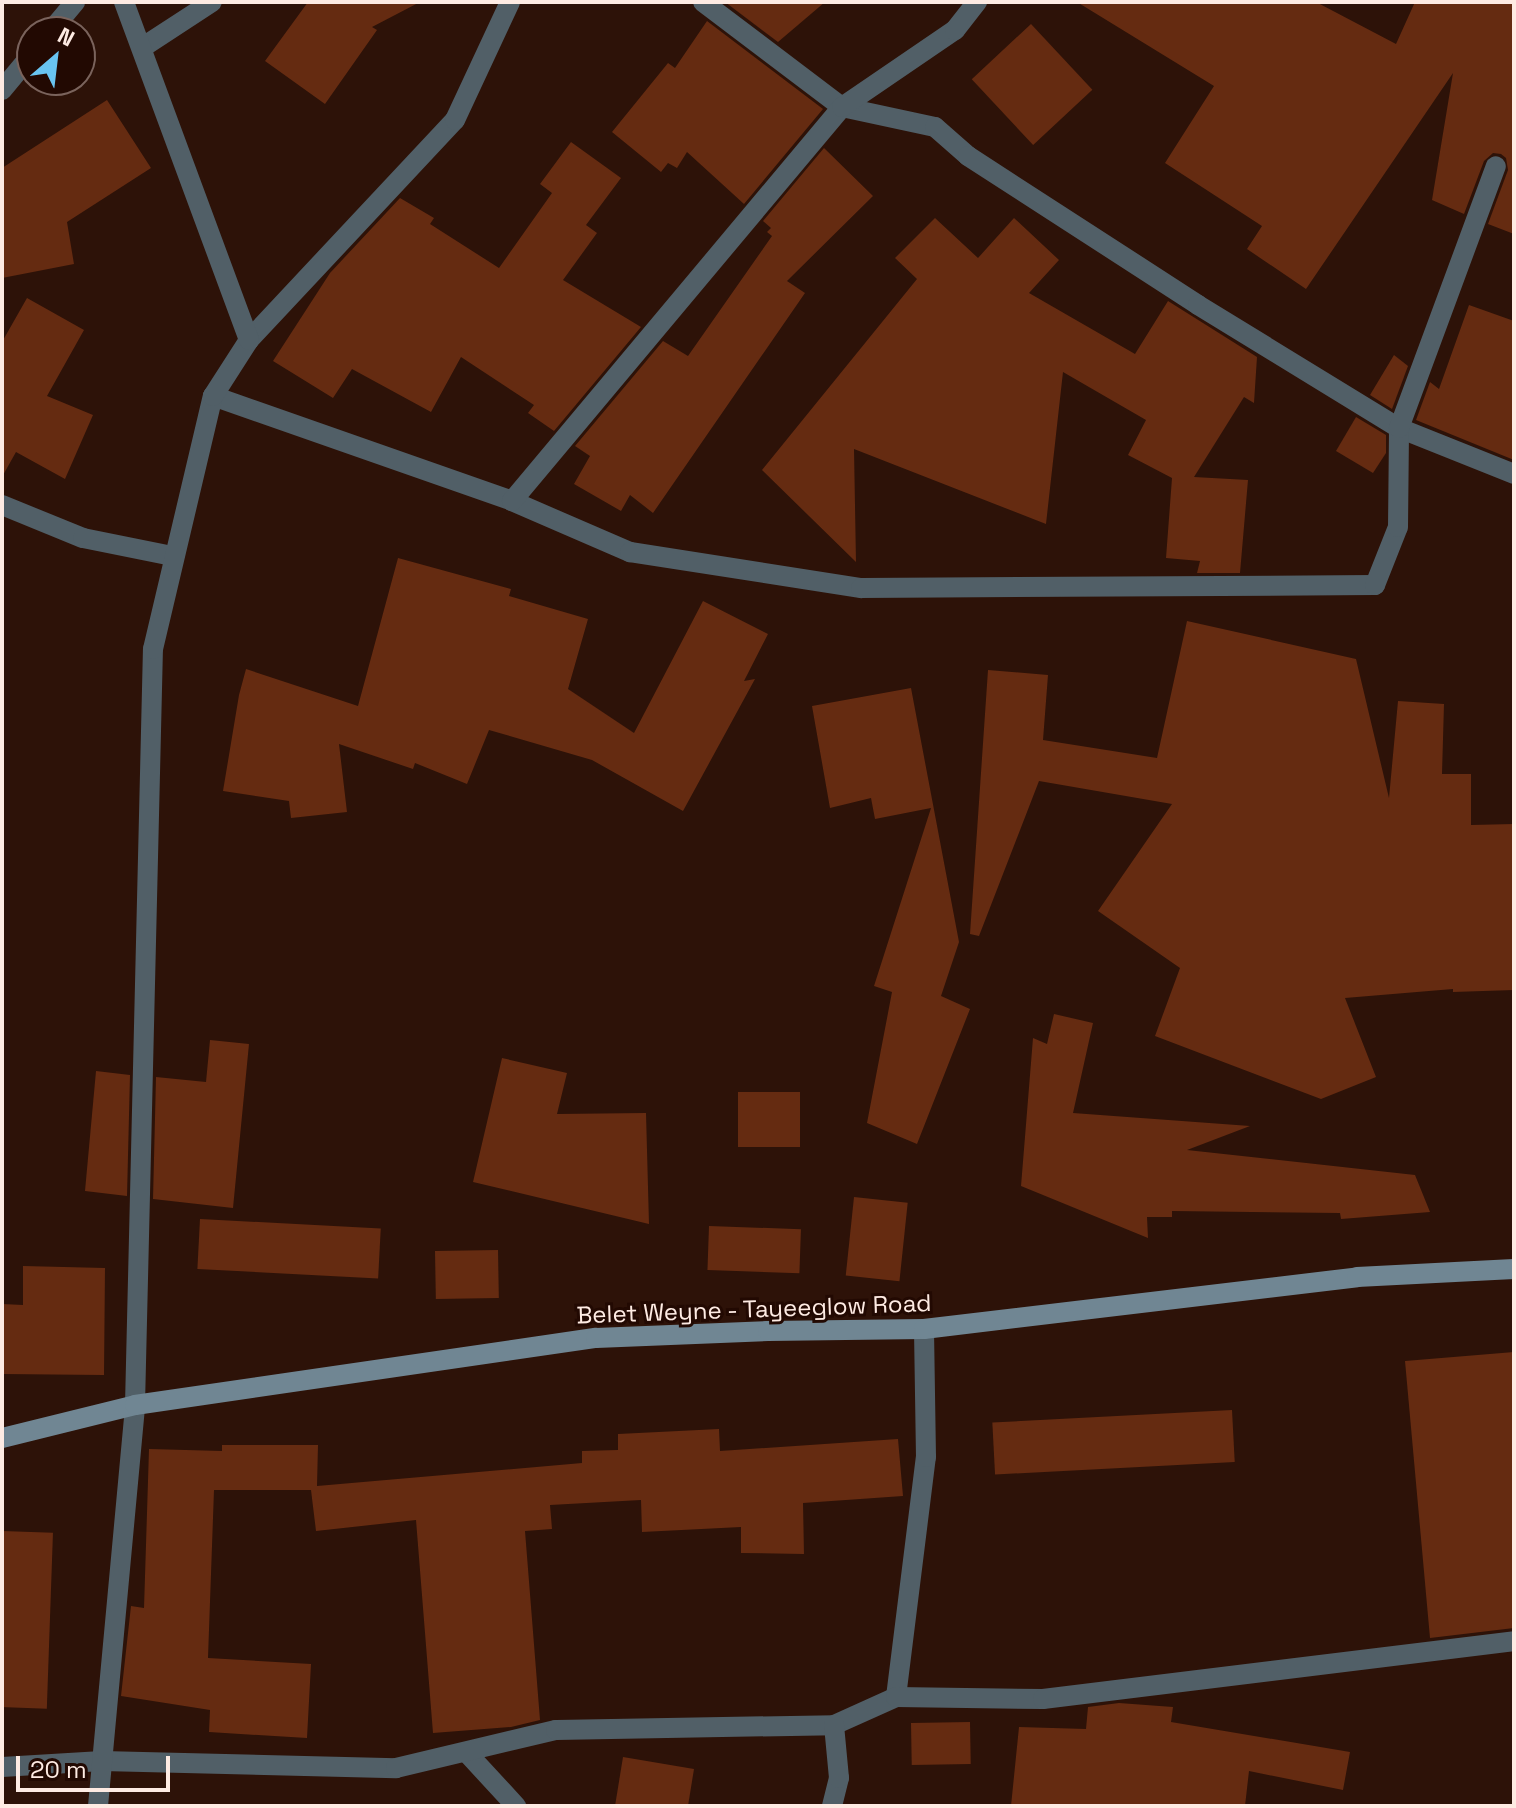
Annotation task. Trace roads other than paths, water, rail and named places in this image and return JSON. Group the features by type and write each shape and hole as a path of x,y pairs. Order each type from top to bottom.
{"main road":[{"name":"Belet Weyne - Tayeeglow Road","path":"2,1438 135,1405 596,1338 924,1329 1357,1277 1514,1269"}],"street":[{"path":"124,2 249,340"},
{"path":"143,47 212,2"},
{"path":"98,1806 135,1405 153,649 172,556 213,396 249,340 455,120 510,2"},
{"path":"703,2 842,107 935,127 968,156 1198,305 1399,428 1514,474"},
{"path":"512,501 842,107 955,30 977,2"},
{"path":"2,90 16,73"},
{"path":"213,396 512,501 630,552 861,588 1375,585 1398,527 1399,428 1496,166"},
{"path":"2,505 83,538 172,556"},
{"path":"896,1697 926,1457 924,1329"},
{"path":"2,1767 102,1761 396,1768 468,1754 556,1730 834,1725 896,1697 1043,1699 1514,1641"},
{"path":"832,1806 839,1778 834,1725"},
{"path":"468,1754 516,1806"}]}
